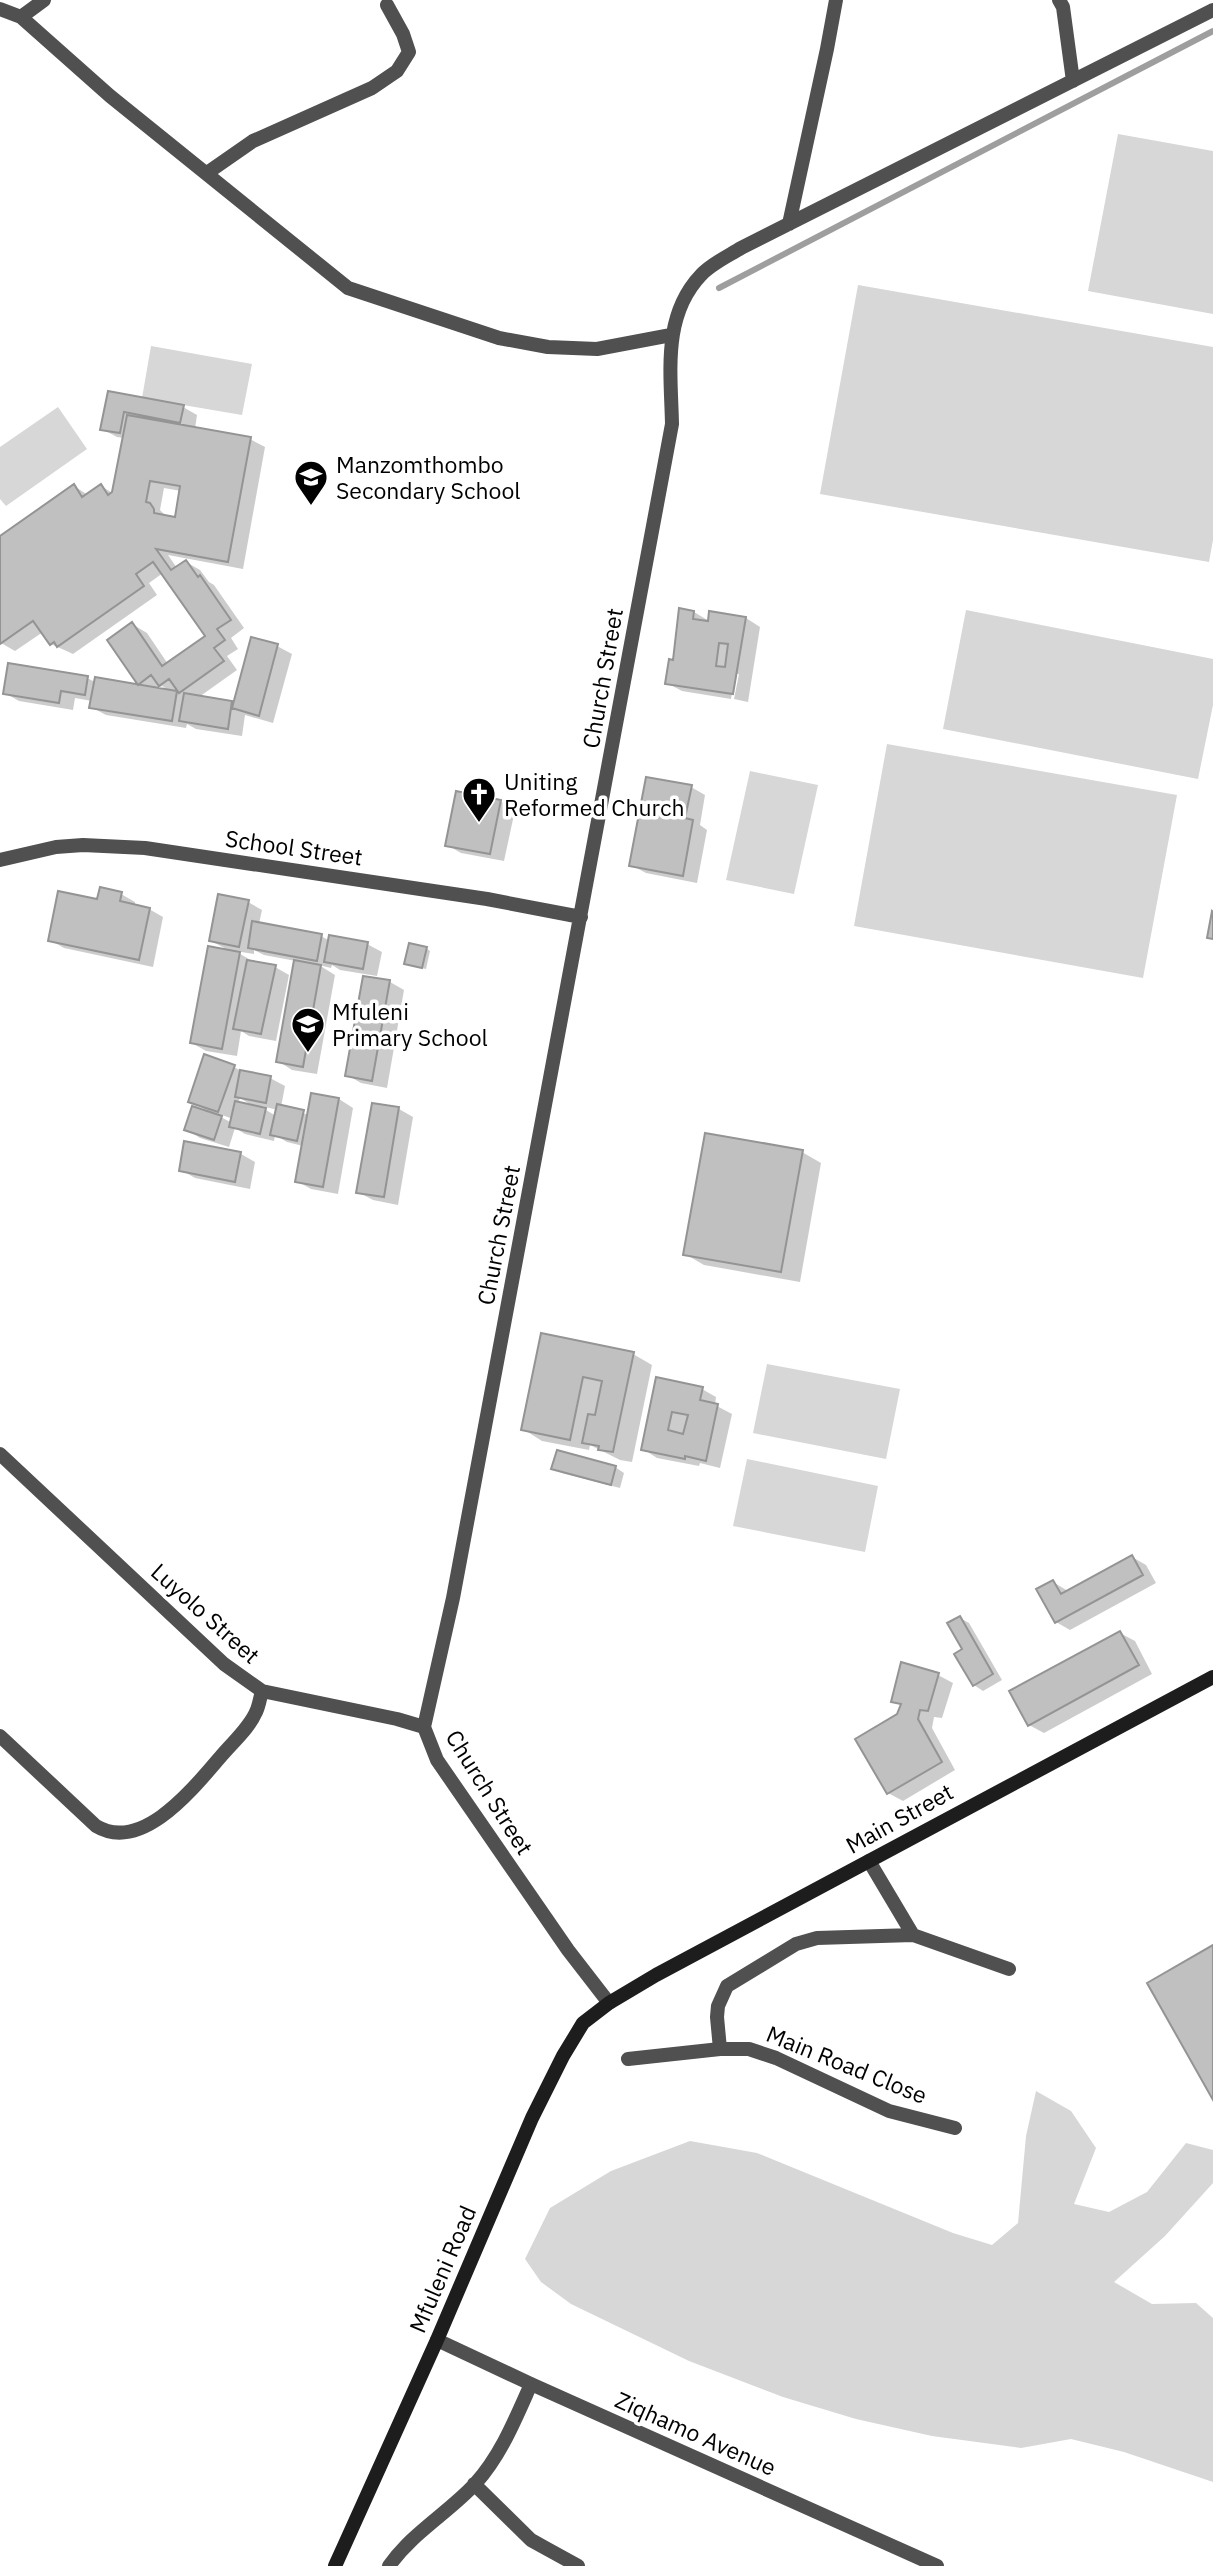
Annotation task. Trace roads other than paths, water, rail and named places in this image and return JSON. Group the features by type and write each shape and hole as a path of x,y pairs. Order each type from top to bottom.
{"street":[{"path":"21,17 44,0"},
{"path":"789,224 836,0"},
{"path":"1059,0 1063,7 1073,81"},
{"path":"207,173 253,141 349,100 397,71 409,51 387,5"},
{"path":"0,9 21,17 110,96 348,288 499,338 548,347 597,349 671,335"},
{"name":"Church Street","path":"608,2003 568,1950 437,1760 424,1727 453,1598 672,424 671,335 682,301 702,274 741,248 1213,10"},
{"name":"School Street","path":"0,860 56,847 83,845 145,848 487,899 581,917"},
{"name":"Luyolo Street","path":"0,1454 223,1664 262,1691 424,1727"},
{"name":"Main Street","path":"608,2003 1213,1677"},
{"path":"0,1736 96,1825 115,1833 125,1833 155,1821 193,1788 249,1724 262,1691"},
{"path":"869,1861 913,1935"},
{"path":"720,2049 717,2017 721,1996 727,1986 796,1944 817,1938 913,1935 1009,1969"},
{"name":"Mfuleni Road","path":"335,2566 437,2340 532,2118 583,2023 608,2003"},
{"name":"Main Road Close","path":"628,2059 720,2049 749,2049 764,2053 889,2110 955,2128"},
{"name":"Ziqhamo Avenue","path":"437,2340 531,2385 937,2566"},
{"path":"388,2566 399,2551 474,2484 499,2452 531,2385"},
{"path":"474,2484 556,2561 578,2566"}],"waterway":[{"path":"719,288 1213,31"}],"place":[{"name":"Manzomthombo Secondary School","path":"311,507"},
{"name":"Uniting Reformed Church","path":"479,824"},
{"name":"Mfuleni Primary School","path":"308,1054"}]}
